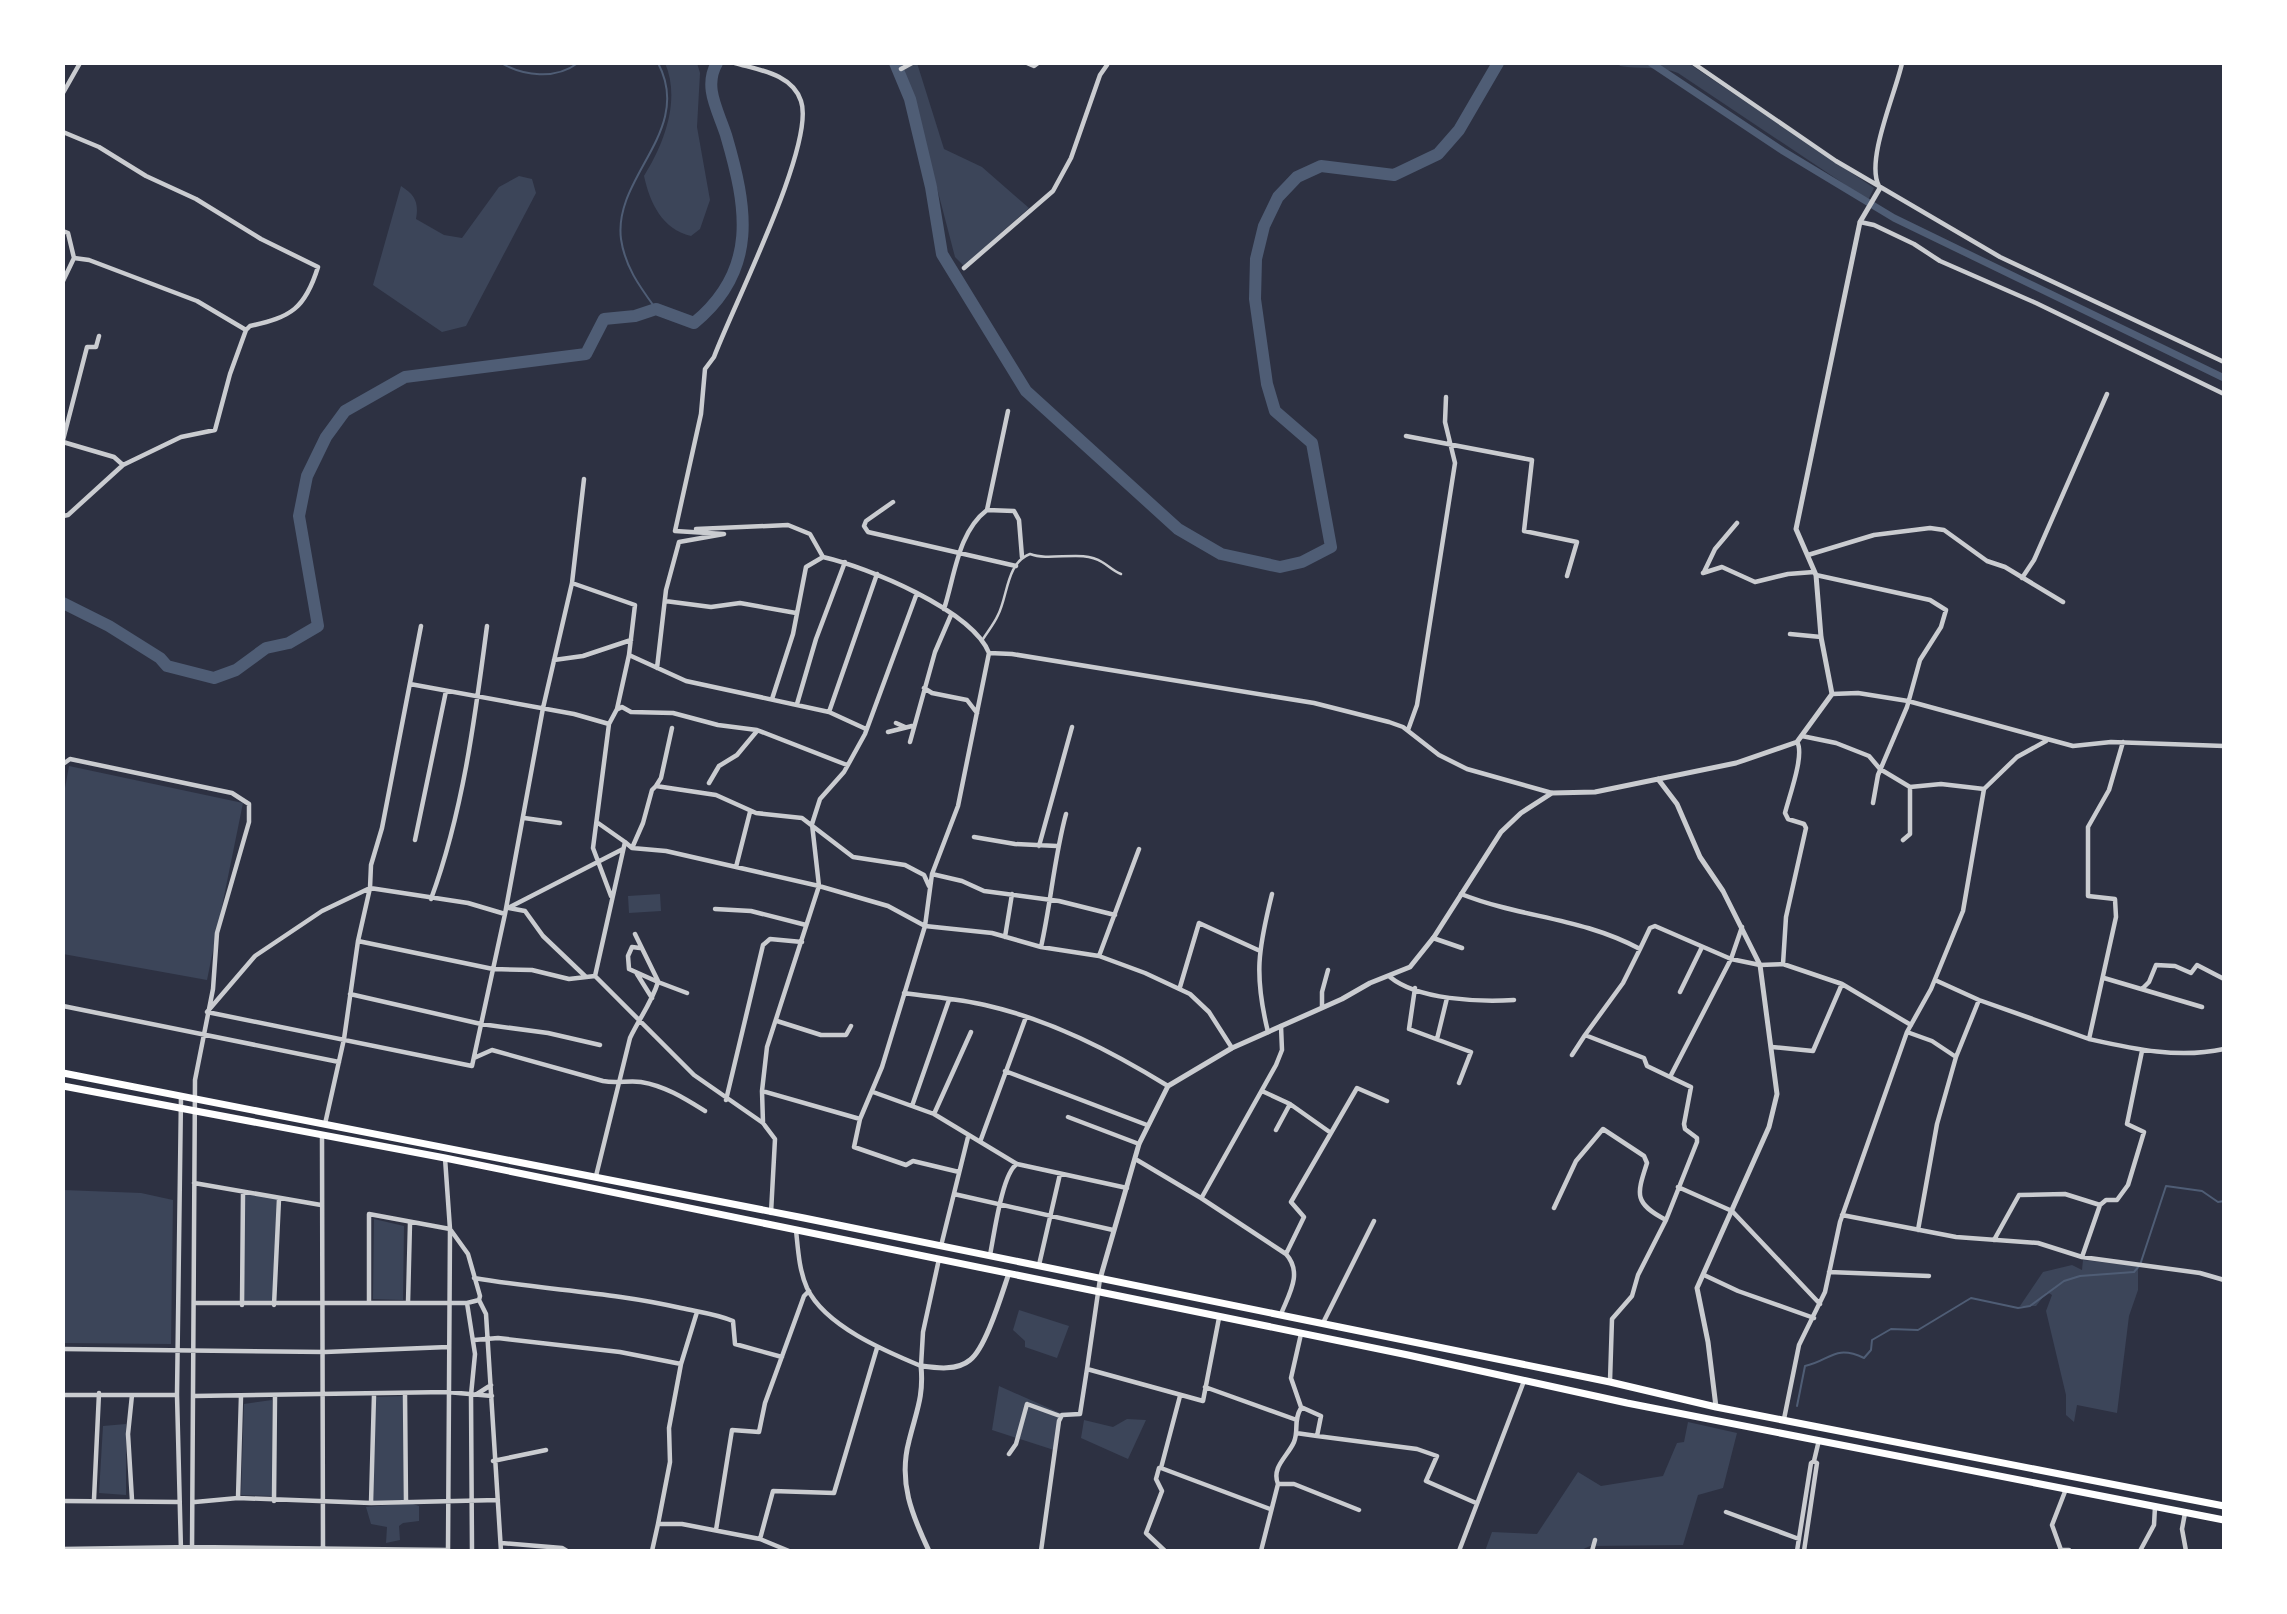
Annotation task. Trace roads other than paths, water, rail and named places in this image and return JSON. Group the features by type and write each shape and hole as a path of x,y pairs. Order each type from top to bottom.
{"highway":[{"path":"63,1073 1281,1314 1611,1382 1716,1407 2224,1506"},
{"path":"63,1086 322,1137 445,1158 1097,1290 1524,1381 2224,1520"}],"street":[{"path":"63,93 80,63"},
{"path":"675,531 701,414 705,369 714,357 758,261 799,145 804,114 801,99 782,77 735,63"},
{"path":"901,69 912,63"},
{"path":"1027,63 1038,63"},
{"path":"1693,63 1880,188 2000,257 2224,362"},
{"path":"1880,188 1874,178 1874,168 1889,103 1902,63"},
{"path":"964,268 1053,191 1071,158 1100,75 1107,65"},
{"path":"63,132 99,147 146,176 196,199 261,239 313,262 318,267 309,292 297,310 285,317 250,326 246,330 230,374 215,430 181,437 123,465 68,515 63,516"},
{"path":"989,653 1012,654 1314,703 1389,722 1408,731 1439,755 1467,769 1552,793 1595,792 1736,763 1797,742 1832,694 1821,637 1815,573 1797,528 1860,222 1880,188"},
{"path":"1860,222 1874,225 1914,244 1940,261 2036,303 2224,394"},
{"path":"63,231 68,233 74,258 63,281"},
{"path":"74,258 89,260 197,301 246,330"},
{"path":"99,336 96,347 87,347 63,441 114,457 123,465"},
{"path":"2022,578 2034,560 2107,394"},
{"path":"1408,731 1417,705 1455,463 1445,422 1446,397"},
{"path":"944,608 961,554 963,538 969,526 987,510 1008,411"},
{"path":"1406,436 1449,442 1532,460 1524,531 1577,542 1567,576"},
{"path":"207,1012 472,1066 505,914 543,708 572,583 584,479"},
{"path":"893,502 866,521 864,526 868,532 1016,566"},
{"path":"987,510 1014,511 1019,520 1022,557"},
{"path":"1737,523 1715,549 1703,573 1722,566 1755,582 1788,574 1815,573 1930,600 1947,610 1941,627 1920,660 1908,701 1880,769 1873,803"},
{"path":"675,531 788,524 810,534 823,556 877,574 917,593 944,608 983,639 989,653 958,806 932,874 925,926 873,1092 860,1119 854,1147 906,1166 913,1161 959,1172"},
{"path":"1808,555 1874,535 1930,528 1944,530 1987,561 2063,602"},
{"path":"657,668 665,601 679,542 724,534 675,531"},
{"path":"983,639 999,614 1016,566 1022,557 1030,554 1038,557 1083,558 1103,562 1121,574"},
{"path":"772,699 806,566 823,556"},
{"path":"797,704 816,639 845,562"},
{"path":"829,712 877,574"},
{"path":"572,583 635,605 629,656 617,709 609,724 593,848 611,896"},
{"path":"764,1123 762,1091 767,1047 819,886 812,824 820,799 847,765 866,729 917,593"},
{"path":"665,601 710,607 740,603 796,613"},
{"path":"910,742 924,688 945,624 951,615"},
{"path":"325,1124 344,1039 358,941 370,888 371,865 382,828 421,626"},
{"path":"431,899 445,861 478,697 487,626"},
{"path":"1790,634 1821,637"},
{"path":"554,660 583,656 632,639"},
{"path":"629,656 686,681 829,712 866,729"},
{"path":"410,684 543,708 609,724"},
{"path":"924,688 932,693 967,700 978,714"},
{"path":"415,840 446,691"},
{"path":"1832,694 1858,693 1908,701 1994,722 2046,741 2073,746 2123,742 2224,746"},
{"path":"617,709 673,713 718,725 757,730 847,765"},
{"path":"896,723 905,727"},
{"path":"888,732 912,726"},
{"path":"1039,846 1072,727"},
{"path":"632,848 643,823 649,796 661,778 672,728"},
{"path":"709,783 719,766 737,755 757,730"},
{"path":"1802,736 1836,743 1869,756 1880,769 1910,787 1941,784 1984,789"},
{"path":"1784,1419 1799,1345 1820,1304 1842,1216 1907,1032 1935,980 1962,911 1984,789 2017,757 2046,741"},
{"path":"1783,964 1786,917 1806,828 1804,824 1788,819 1786,813 1799,759 1800,747 1797,742"},
{"path":"2089,1039 2116,917 2115,899 2088,896 2088,827 2109,790 2123,742"},
{"path":"63,764 70,759 100,763 232,793 250,804 249,822 217,933 213,989 195,1080 192,1549"},
{"path":"1658,779 1677,804 1700,857 1742,927 1760,965 1777,1094 1769,1128 1697,1288 1716,1407"},
{"path":"656,786 711,794 750,811 802,818 853,857 905,865 923,875 930,887"},
{"path":"1903,840 1910,834 1910,787"},
{"path":"1009,1454 1016,1444 1029,1403 1060,1416 1080,1414 1097,1290 1113,1230 1137,1160 1139,1143 1168,1086 1232,1048 1410,967 1433,938 1501,832 1521,813 1552,793"},
{"path":"736,867 750,811"},
{"path":"1041,947 1052,900 1057,846 1066,814"},
{"path":"524,818 561,823"},
{"path":"598,823 632,848 666,851 819,886 888,906 925,926 1005,937 1041,947 1099,956 1180,988 1209,1012 1232,1048"},
{"path":"974,837 1057,846"},
{"path":"595,976 625,842"},
{"path":"505,914 508,908 624,848"},
{"path":"1099,956 1139,849"},
{"path":"932,874 962,881 984,891 1052,900 1115,915"},
{"path":"207,1012 255,956 322,911 370,888 468,903 505,914"},
{"path":"1005,937 1012,894"},
{"path":"1268,1032 1260,998 1258,950 1272,894"},
{"path":"1461,894 1484,903 1608,932 1640,949"},
{"path":"508,908 525,911 543,936 587,978"},
{"path":"715,909 751,911 806,925"},
{"path":"1180,988 1199,923 1213,926 1258,950"},
{"path":"1572,1055 1623,983 1650,928 1655,926 1731,959 1760,965 1783,964 1842,984 1911,1025"},
{"path":"1670,1077 1731,959 1742,927"},
{"path":"596,1177 630,1038 652,999 658,982 635,934"},
{"path":"1433,938 1462,948"},
{"path":"726,1100 763,945 770,939 802,942"},
{"path":"358,941 493,969 532,970 569,979 595,976"},
{"path":"640,948 632,947 628,956 629,969 687,993"},
{"path":"1680,992 1702,947"},
{"path":"2142,989 2150,982 2156,965 2162,963 2191,973 2197,965 2224,979"},
{"path":"1322,1007 1322,992 1328,970"},
{"path":"637,974 649,989 652,999"},
{"path":"595,976 694,1075 726,1100 764,1123 775,1139 771,1213"},
{"path":"1390,977 1398,984 1447,998 1479,1002 1514,1000"},
{"path":"2104,978 2202,1007"},
{"path":"1935,980 1979,1000 2089,1039 2142,1051 2207,1053 2224,1049"},
{"path":"1772,1047 1813,1051 1842,984"},
{"path":"1415,988 1409,1029 1471,1052 1459,1083"},
{"path":"904,993 984,1004 1026,1017 1084,1039 1168,1086"},
{"path":"350,994 481,1024 548,1032 600,1045"},
{"path":"1437,1040 1447,998"},
{"path":"912,1105 949,1000"},
{"path":"1918,1230 1937,1124 1956,1057 1979,1000"},
{"path":"63,1006 339,1062"},
{"path":"980,1142 1026,1017"},
{"path":"777,1021 821,1035 846,1035 851,1026"},
{"path":"1202,1198 1282,1050 1281,1027"},
{"path":"934,1114 971,1032"},
{"path":"1907,1032 1932,1041 1956,1057"},
{"path":"1585,1035 1644,1058 1647,1066 1691,1087 1684,1124 1685,1129 1697,1138 1666,1220 1638,1275 1632,1296 1612,1319 1611,1382"},
{"path":"474,1059 480,1053 492,1050 620,1084 640,1082 674,1091 705,1111"},
{"path":"2082,1257 2100,1205 2106,1200 2117,1200 2128,1185 2144,1132 2127,1124 2142,1051"},
{"path":"1005,1071 1147,1125"},
{"path":"1286,1254 1304,1217 1291,1202 1357,1088 1387,1101"},
{"path":"762,1091 860,1119"},
{"path":"1262,1091 1290,1104 1331,1133"},
{"path":"873,1092 934,1114 968,1137 1017,1164 1126,1188"},
{"path":"181,1096 177,1395 181,1549"},
{"path":"1276,1130 1290,1104"},
{"path":"1068,1117 1139,1143"},
{"path":"1554,1208 1576,1161 1603,1129 1644,1156 1647,1163 1638,1192 1640,1200 1666,1220"},
{"path":"322,1137 321,1304 325,1352 323,1550"},
{"path":"941,1246 968,1137"},
{"path":"63,1549 448,1551 450,1229 445,1158"},
{"path":"1137,1160 1202,1198 1292,1260 1295,1275 1281,1314"},
{"path":"989,1256 1010,1170 1017,1164"},
{"path":"1038,1267 1060,1174"},
{"path":"194,1183 321,1205"},
{"path":"1678,1187 1732,1211 1820,1304"},
{"path":"242,1305 243,1192"},
{"path":"954,1194 1113,1230"},
{"path":"1994,1240 2019,1195 2065,1194 2100,1205"},
{"path":"274,1305 279,1199"},
{"path":"369,1303 369,1214 450,1229 468,1254 479,1300 486,1314 493,1461 501,1551"},
{"path":"1842,1216 1918,1230 2038,1243 2082,1257 2190,1271 2224,1280"},
{"path":"1323,1324 1374,1221"},
{"path":"408,1303 410,1223"},
{"path":"796,1230 798,1256 809,1291 822,1308 877,1348 921,1366 949,1368 970,1360 988,1331 1009,1273"},
{"path":"929,1551 908,1507 905,1476 908,1443 921,1404 923,1332 939,1259"},
{"path":"1829,1272 1929,1276"},
{"path":"1704,1275 1738,1291 1814,1318"},
{"path":"474,1278 534,1288 628,1296 733,1321 735,1344 782,1357"},
{"path":"716,1530 732,1430 759,1432 765,1403 804,1296 809,1291"},
{"path":"195,1303 448,1305 479,1300"},
{"path":"467,1303 474,1339 472,1551"},
{"path":"652,1551 670,1462 669,1428 681,1364 697,1312"},
{"path":"1087,1368 1203,1401 1219,1318"},
{"path":"1261,1551 1278,1484 1276,1478 1279,1465 1294,1442 1294,1419 1301,1408 1292,1378 1301,1334"},
{"path":"474,1339 620,1352 681,1364"},
{"path":"63,1349 325,1352 448,1347"},
{"path":"760,1539 773,1492 834,1493 877,1348"},
{"path":"1459,1551 1524,1381"},
{"path":"473,1395 491,1385"},
{"path":"1206,1387 1294,1419"},
{"path":"194,1396 447,1392 492,1396"},
{"path":"94,1499 99,1393"},
{"path":"405,1394 406,1502"},
{"path":"63,1395 177,1395"},
{"path":"132,1395 128,1434 132,1500"},
{"path":"372,1503 373,1395"},
{"path":"238,1498 241,1396"},
{"path":"275,1396 275,1502"},
{"path":"1165,1551 1146,1533 1162,1491 1156,1479 1181,1396"},
{"path":"1301,1408 1321,1416 1317,1436"},
{"path":"1041,1551 1060,1416"},
{"path":"1296,1433 1417,1449 1437,1456 1426,1482 1476,1503"},
{"path":"1804,1551 1803,1532 1819,1440"},
{"path":"493,1461 546,1450"},
{"path":"1160,1467 1270,1509"},
{"path":"1278,1484 1294,1484 1359,1510"},
{"path":"2066,1489 2052,1525 2061,1550 2069,1550"},
{"path":"194,1502 238,1498 275,1502 322,1500 372,1503 450,1499 498,1500"},
{"path":"63,1501 94,1499 179,1502"},
{"path":"2140,1551 2154,1525 2155,1506"},
{"path":"1726,1512 1799,1539"},
{"path":"2185,1513 2182,1529 2186,1551"},
{"path":"658,1524 682,1524 760,1539 789,1551"},
{"path":"1797,1551 1803,1532"},
{"path":"1592,1551 1595,1540"},
{"path":"501,1543 562,1548 567,1551"}],"waterway":[{"path":"501,63 520,71 540,74 560,72 578,63"},
{"path":"656,309 630,268 621,239 622,216 628,194 660,132 666,110 666,88 658,63"},
{"path":"63,603 109,626 160,658 167,666 214,678 236,670 266,648 289,643 318,626 299,516 307,476 326,437 345,411 405,377 586,354 604,319 635,316 656,309 694,323 715,303 729,281 738,259 742,236 739,187 712,90 711,81 717,63"},
{"path":"895,63 910,99 931,187 942,254 1026,391 1178,529 1221,554 1280,567 1302,562 1331,547 1312,443 1275,411 1267,384 1255,299 1256,259 1264,226 1278,197 1297,177 1321,166 1394,175 1438,154 1459,130 1498,63"},
{"path":"1651,63 1783,151 1894,218 2224,378"},
{"path":"1797,1406 1805,1366 1839,1353 1864,1358 1871,1350 1872,1340 1891,1329 1918,1330 1971,1298 2018,1308 2030,1306 2064,1281 2080,1276 2134,1272 2140,1265 2166,1186 2202,1191 2218,1202 2224,1201"}]}
